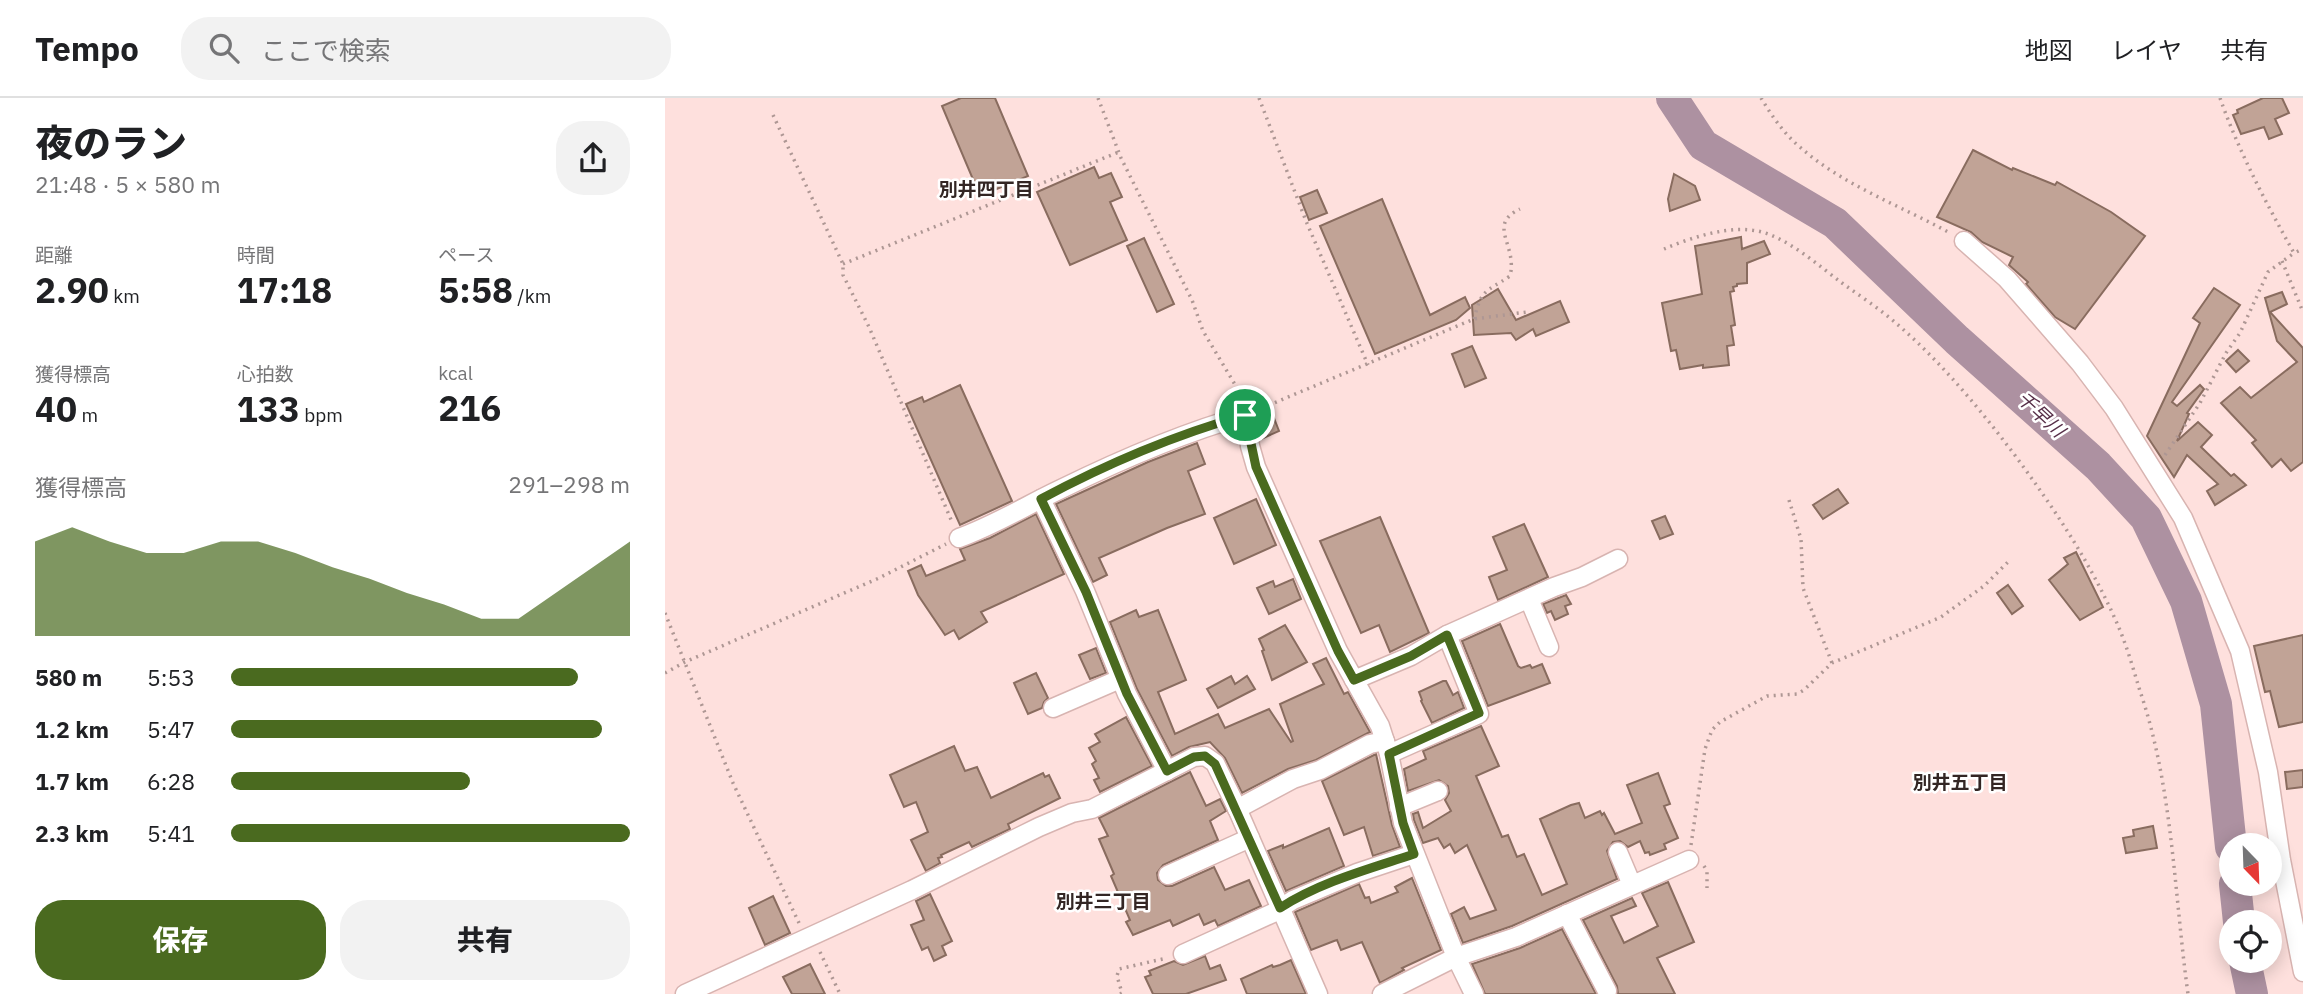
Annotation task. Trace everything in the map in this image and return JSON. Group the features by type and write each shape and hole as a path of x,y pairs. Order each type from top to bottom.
{"street":[{"path":"1964,241 2007,279 2045,320 2114,408 2183,518 2240,651 2268,772 2281,860 2303,972"},
{"path":"959,538 1099,470 1205,427 1245,415 1256,467 1338,651 1380,726 1399,807 1414,854 1474,994"},
{"path":"1041,499 1086,592 1120,679 1167,771"},
{"path":"1354,680 1411,656 1447,635 1618,559"},
{"path":"1529,599 1549,647"},
{"path":"1237,809 1293,779 1319,770 1370,744 1387,747 1479,713 1447,635"},
{"path":"1053,708 1120,679"},
{"path":"685,994 809,938 1039,827 1072,813 1092,809 1194,757 1205,756 1215,764 1237,809 1318,994"},
{"path":"1399,807 1438,791"},
{"path":"1168,875 1250,838"},
{"path":"1618,852 1632,885"},
{"path":"1183,954 1293,900 1414,854"},
{"path":"1382,994 1456,957 1516,937 1689,860"},
{"path":"1567,914 1607,991"}],"path":[{"path":"1098,98 1119,152 1192,300 1203,331 1247,404 1245,415"},
{"path":"1259,98 1306,221 1368,365"},
{"path":"1761,98 1775,121 1800,147 1827,168 1964,241"},
{"path":"2220,98 2269,208 2294,253"},
{"path":"665,673 879,578 959,538 869,327 843,275 843,264 773,115"},
{"path":"843,264 1119,152"},
{"path":"1474,319 1479,297 1510,276 1513,263 1503,231 1504,219 1520,209"},
{"path":"1664,249 1701,237 1745,229 1776,237 1897,324 1929,355 1982,412 2052,506 2087,562 2116,622 2152,729 2165,793 2178,927 2188,994"},
{"path":"2154,470 2200,403 2225,353 2240,333 2268,272 2303,249"},
{"path":"2283,261 2303,312"},
{"path":"1245,415 1474,319 1527,312"},
{"path":"1789,500 1801,539 1803,589 1832,663"},
{"path":"1689,860 1705,749 1712,730 1720,722 1767,696 1797,694 1832,663 1941,617 1984,586 2009,561"},
{"path":"665,613 733,783 809,938 840,994"},
{"path":"1120,994 1122,992 1117,976 1119,969 1183,954"}],"building":[{"path":"961,98 995,98 1028,176 980,196 942,106"},
{"path":"2263,98 2282,98 2289,113 2275,119 2282,134 2269,139 2264,127 2241,134 2233,115 2238,113 2237,110"},
{"path":"1973,150 2012,170 2013,168 2055,185 2057,182 2111,212 2145,236 2075,329 2055,317 2026,284 2028,282 2009,265 2013,257 1982,242 1971,232 1937,217"},
{"path":"1094,167 1099,178 1111,173 1122,197 1110,202 1127,240 1070,265 1037,192"},
{"path":"1674,174 1695,186 1700,200 1670,211 1668,199"},
{"path":"1317,190 1327,213 1309,220 1300,197"},
{"path":"1382,199 1430,315 1465,297 1470,308 1456,320 1375,354 1320,226"},
{"path":"1741,237 1742,249 1764,241 1770,254 1747,263 1747,283 1737,284 1733,287 1734,291 1730,292 1735,325 1731,326 1734,345 1727,346 1729,365 1703,368 1703,365 1680,369 1676,350 1671,351 1662,303 1702,294 1695,246"},
{"path":"1144,238 1174,304 1157,312 1127,246"},
{"path":"2214,288 2240,305 2172,402 2177,406 2200,385 2204,389 2187,413 2189,414 2177,441 2198,422 2212,435 2201,447 2231,476 2234,474 2246,485 2215,505 2207,491 2218,484 2187,455 2174,477 2147,436 2200,323 2193,318"},
{"path":"1498,289 1516,320 1560,301 1569,322 1536,336 1533,329 1516,340 1511,333 1474,335 1472,305"},
{"path":"2282,292 2287,304 2270,312 2303,348 2303,462 2291,471 2281,459 2272,467 2252,443 2256,440 2221,403 2240,387 2251,398 2297,362 2277,341 2265,298"},
{"path":"1472,346 1486,378 1465,387 1452,354"},
{"path":"2238,350 2249,361 2236,372 2226,361"},
{"path":"960,385 1012,501 960,525 906,404 922,397 924,402"},
{"path":"1272,413 1279,431 1261,439 1258,418"},
{"path":"1197,443 1205,464 1188,471 1205,514 1099,558 1107,575 1093,582 1056,504"},
{"path":"1838,489 1848,503 1823,519 1813,505"},
{"path":"1256,499 1276,545 1234,564 1214,518"},
{"path":"1036,514 1064,574 981,612 987,622 959,639 954,630 945,635 918,595 908,571 921,565 926,576 965,560 960,549 990,538"},
{"path":"1665,516 1673,534 1660,539 1652,521"},
{"path":"1380,517 1429,633 1390,652 1379,625 1361,633 1320,541"},
{"path":"1524,524 1548,577 1498,600 1489,577 1507,570 1493,537"},
{"path":"2076,552 2103,607 2080,620 2049,580 2068,564 2064,558"},
{"path":"1293,579 1301,599 1269,614 1257,588 1273,581 1275,587"},
{"path":"2008,585 2023,606 2012,614 1997,593"},
{"path":"1566,595 1571,604 1565,606 1568,614 1555,620 1551,611 1547,613 1543,604"},
{"path":"1136,610 1139,617 1158,610 1186,680 1158,692 1175,734 1218,714 1225,728 1269,709 1291,742 1293,741 1280,704 1324,684 1313,664 1326,658 1344,694 1348,692 1370,732 1242,793 1225,758 1210,742 1189,747 1172,756 1137,689 1110,622"},
{"path":"1500,624 1518,666 1521,668 1530,665 1532,668 1542,664 1550,683 1488,706 1462,641"},
{"path":"1285,625 1307,662 1272,680 1259,639"},
{"path":"2303,635 2303,722 2279,727 2270,691 2265,692 2254,646"},
{"path":"1096,648 1106,673 1090,679 1079,655"},
{"path":"1036,673 1048,698 1042,708 1028,714 1014,683"},
{"path":"1231,676 1235,684 1247,676 1255,689 1218,708 1207,689"},
{"path":"1446,681 1453,695 1458,692 1464,708 1432,723 1419,692"},
{"path":"1126,717 1152,766 1100,792 1094,780 1099,778 1092,764 1096,761 1089,748 1100,742 1095,734"},
{"path":"1481,726 1499,766 1476,776 1502,837 1508,835 1517,857 1524,854 1542,895 1567,884 1540,819 1571,805 1579,803 1585,818 1600,811 1602,815 1604,813 1615,834 1642,823 1627,785 1658,773 1670,804 1664,806 1678,838 1664,844 1666,849 1650,855 1649,852 1645,853 1640,841 1628,847 1620,841 1613,842 1607,851 1617,879 1512,926 1463,943 1451,914 1464,907 1470,919 1496,910 1467,845 1455,853 1450,844 1444,848 1438,838 1423,843 1414,820 1413,814 1418,812 1423,828 1451,811 1445,800 1449,793 1448,786 1439,780 1408,791 1404,769 1426,759 1423,751"},
{"path":"954,746 965,771 977,767 991,798 1043,773 1045,777 1049,775 1060,798 1008,824 1010,829 972,847 969,842 941,855 942,857 938,858 940,863 926,871 911,840 928,832 916,802 904,807 890,775"},
{"path":"1376,754 1392,825 1400,847 1373,856 1364,827 1344,835 1322,781"},
{"path":"2303,770 2303,787 2287,789 2285,772"},
{"path":"1190,772 1206,806 1220,799 1226,811 1210,821 1218,840 1163,865 1157,873 1158,880 1166,886 1172,886 1214,867 1225,890 1249,880 1261,906 1218,926 1215,920 1204,925 1199,914 1173,926 1170,920 1133,935 1126,922 1130,920 1111,876 1114,874 1099,839 1108,836 1099,818"},
{"path":"2153,826 2157,848 2126,853 2123,838 2134,836 2133,830"},
{"path":"1329,828 1344,866 1286,891 1268,851 1283,845 1283,848"},
{"path":"1412,878 1441,950 1402,968 1404,970 1380,983 1362,942 1341,950 1337,940 1311,950 1295,912 1359,884 1365,898 1369,897 1371,903 1398,892 1395,887"},
{"path":"1668,882 1694,942 1657,958 1675,994 1618,994 1617,986 1583,920 1632,898 1636,906 1611,916 1624,943 1658,926 1642,893"},
{"path":"930,894 952,941 942,946 946,955 934,961 928,947 922,950 911,925 924,920 916,901"},
{"path":"773,896 790,933 765,945 749,908"},
{"path":"1562,929 1596,994 1485,994 1472,964 1520,948"},
{"path":"1205,956 1210,969 1220,965 1226,980 1186,994 1153,994 1145,977 1151,975 1149,971 1174,961 1183,965"},
{"path":"1291,960 1306,994 1247,994 1241,979"},
{"path":"810,964 825,994 792,994 783,977"}],"waterway":[{"name":"千早川","path":"1672,98 1703,145 1835,223 1957,340 2098,466 2146,518 2186,601 2216,704 2230,833"},
{"name":"千早川","path":"2236,896 2238,910"},
{"name":"千早川","path":"2248,973 2252,994"}],"district":[{"name":"別井四丁目","path":"986,189"},
{"name":"別井五丁目","path":"1960,782"},
{"name":"別井三丁目","path":"1103,901"}],"route":[{"path":"1245,415 1256,467 1338,651 1354,680 1411,656 1447,635 1479,713 1389,754 1403,823 1414,854 1357,873 1280,908 1215,764 1205,756 1194,757 1167,771 1127,694 1086,592 1041,499 1099,470 1205,427 1245,415"}]}
